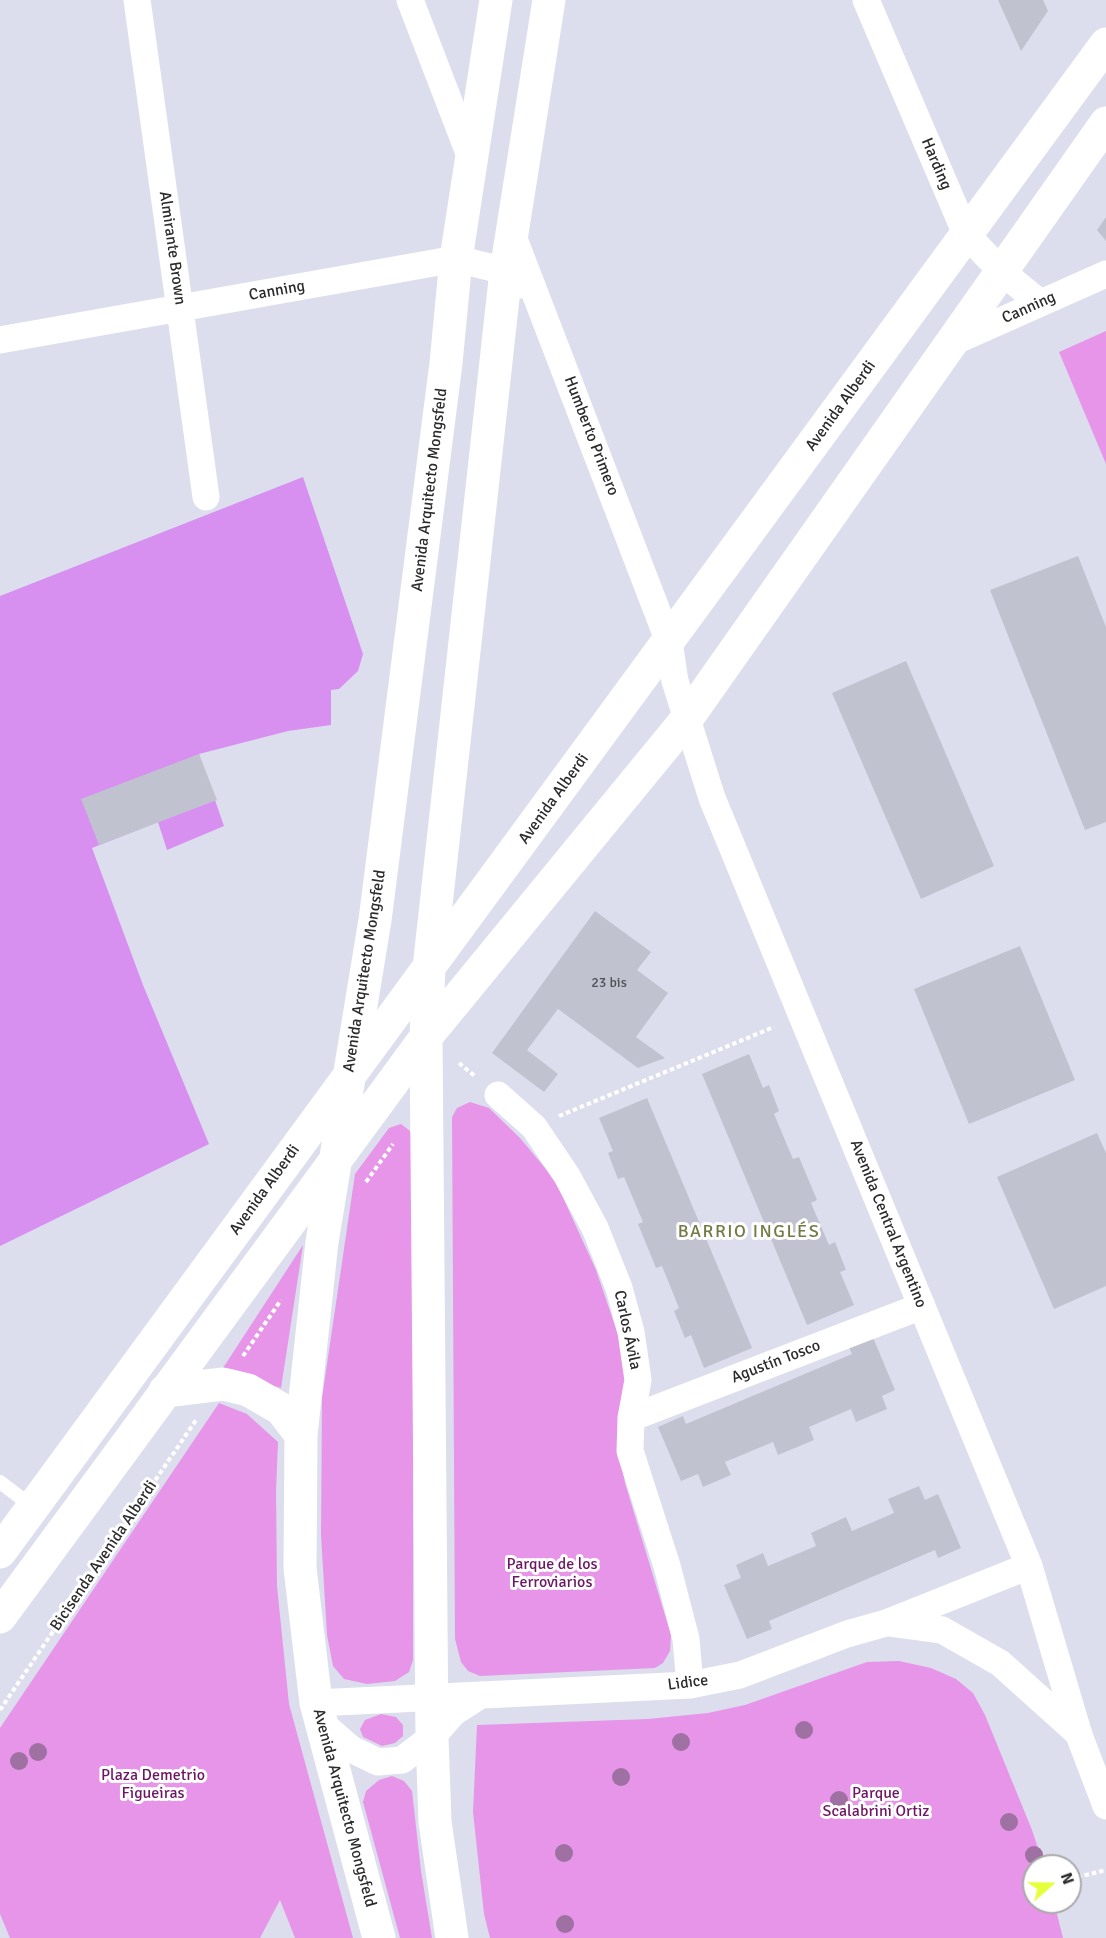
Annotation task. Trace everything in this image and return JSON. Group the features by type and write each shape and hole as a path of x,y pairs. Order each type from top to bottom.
{"main road":[{"name":"Avenida Arquitecto Mongsfeld","path":"379,1938 317,1712 300,1568 301,1435 322,1242 375,920 446,363 456,259 496,0"},
{"path":"452,1938 435,1822 432,1737 426,1037 429,968 506,271 549,0"},
{"name":"Avenida Alberdi","path":"0,1552 1106,44"},
{"path":"0,1617 426,1037 686,720 1106,123"},
{"path":"165,1391 223,1383 248,1390 281,1409 301,1435"}],"street":[{"name":"Almirante Brown","path":"138,0 206,497"},
{"path":"410,0 472,161"},
{"name":"Harding","path":"866,0 966,234 1001,272 1040,303"},
{"name":"Humberto Primero","path":"511,231 669,642"},
{"name":"Canning","path":"0,340 456,259 506,271 540,303"},
{"name":"Canning","path":"951,343 1106,274"},
{"name":"Avenida Central Argentino","path":"669,642 675,681 712,798 1029,1566 1079,1735 1106,1805"},
{"name":"Carlos Ávila","path":"498,1095 534,1126 567,1176 595,1228 619,1288 631,1332 638,1380 631,1418 630,1451 667,1566 686,1639 690,1685"},
{"name":"Agustín Tosco","path":"631,1418 922,1306"},
{"name":"Lidice","path":"317,1712 433,1697 690,1685 740,1675 847,1634 886,1623 1029,1566"},
{"name":"Lidice","path":"886,1623 942,1630 1000,1663 1079,1735"},
{"path":"317,1712 351,1749 378,1762 402,1760 432,1737 453,1713 482,1694"}],"lane":[{"path":"0,1482 33,1507"}],"path":[{"path":"534,1126 802,1015"},
{"path":"426,1037 498,1095"},
{"path":"362,1188 395,1142"},
{"path":"240,1360 284,1296"},
{"name":"Bicisenda Avenida Alberdi","path":"0,1710 201,1412"},
{"path":"1082,1876 1106,1870"}],"green space":[{"path":"1106,331 1106,464 1059,352"},
{"name":"Parque de los Ferroviarios","path":"470,1102 489,1108 520,1138 555,1180 596,1270 624,1353 628,1375 619,1450 625,1483 671,1635 670,1651 663,1663 655,1668 480,1676 468,1671 461,1662 455,1639 452,1117 457,1108"},
{"path":"401,1124 410,1131 413,1143 413,1660 409,1672 395,1681 367,1684 344,1679 333,1666 327,1635 321,1535 322,1398 355,1174 389,1128"},
{"path":"303,1245 281,1388 221,1371"},
{"name":"Plaza Demetrio Figueiras","path":"219,1403 247,1414 278,1442 277,1586 289,1704 353,1938 295,1938 280,1900 260,1938 10,1938 0,1914 0,1728"},
{"name":"Parque Scalabrini Ortiz","path":"899,1661 931,1668 956,1679 973,1693 985,1715 1040,1854 1022,1854 1022,1914 1057,1914 1063,1938 490,1938 484,1914 473,1812 477,1725 648,1719 708,1713 745,1705 867,1662"},
{"path":"381,1714 396,1717 403,1725 403,1736 395,1743 382,1746 363,1737 360,1729 365,1720"},
{"path":"392,1776 404,1781 412,1791 421,1871 432,1938 400,1938 363,1802 366,1791 379,1780"}],"shaded area":[{"path":"303,477 363,654 358,671 339,689 331,690 331,725 288,731 199,754 224,826 167,850 158,822 92,848 143,985 209,1144 0,1246 0,596"}],"building":[{"path":"998,0 1043,0 1048,11 1021,51"},
{"path":"1106,217 1106,241 1097,230"},
{"path":"1078,556 1106,627 1106,822 1085,830 990,590"},
{"path":"906,661 994,866 921,899 832,693"},
{"path":"199,754 217,800 99,845 81,799"},
{"path":"595,911 651,952 637,970 668,993 636,1037 665,1058 638,1068 558,1009 527,1050 558,1074 544,1092 492,1053"},
{"path":"1020,946 1075,1080 969,1124 914,989"},
{"path":"749,1054 763,1088 769,1085 779,1111 774,1114 793,1159 799,1157 817,1200 811,1203 829,1245 835,1242 846,1270 840,1272 854,1305 807,1325 702,1074"},
{"path":"647,1098 752,1348 704,1368 691,1335 685,1338 674,1311 679,1308 662,1266 656,1268 638,1224 643,1222 624,1177 618,1179 608,1153 613,1151 599,1118"},
{"path":"1097,1133 1106,1153 1106,1286 1054,1309 997,1177"},
{"path":"872,1335 895,1390 882,1396 887,1409 856,1422 851,1409 809,1427 814,1440 778,1455 773,1442 725,1462 731,1475 703,1487 698,1474 681,1481 658,1427 683,1416 686,1424 852,1354 848,1345"},
{"path":"919,1486 925,1500 938,1494 961,1548 938,1558 935,1550 769,1621 772,1629 747,1639 724,1585 741,1578 736,1565 763,1553 768,1566 816,1546 811,1533 846,1517 852,1531 894,1513 888,1499"}],"district":[{"name":"BARRIO INGLÉS","path":"749,1232"}]}
